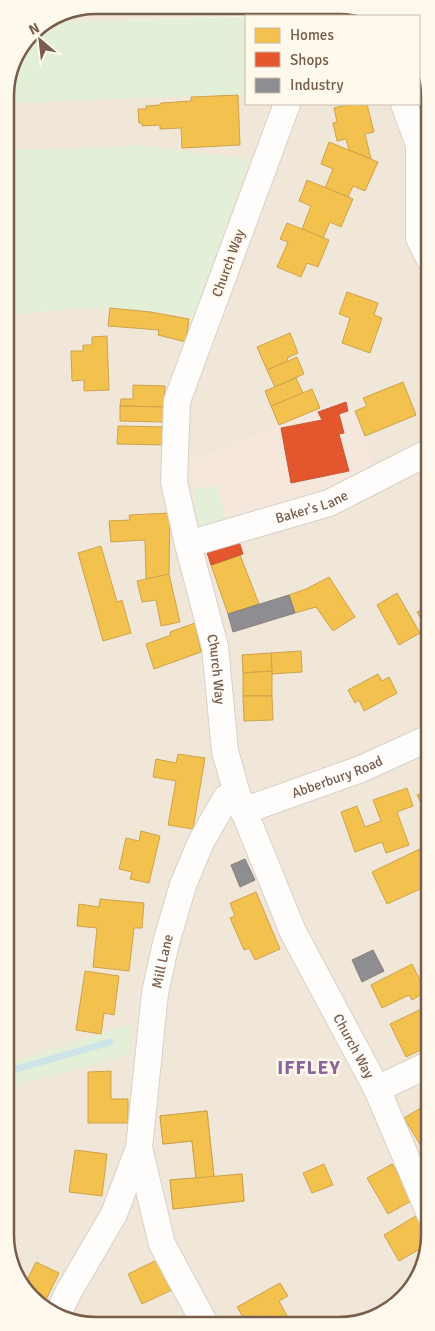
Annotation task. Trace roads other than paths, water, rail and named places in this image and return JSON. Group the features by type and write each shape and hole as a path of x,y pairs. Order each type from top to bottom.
{"street":[{"name":"Church Way","path":"287,105 177,401 174,482 215,647 225,751 240,803 293,932 377,1089 421,1193"},
{"path":"404,105 419,145 419,238 421,242"},
{"name":"Baker's Lane","path":"188,544 329,503 421,456"},
{"name":"Abberbury Road","path":"240,803 361,769 421,742"},
{"name":"Mill Lane","path":"60,1309 114,1214 139,1148 155,993 166,944 184,885 201,842 226,798 240,803"},
{"path":"377,1089 421,1068"},
{"name":"Mill Lane","path":"139,1148 162,1244 200,1317"}],"water":[{"path":"14,1215 15,1253 14,1236"}],"waterway":[{"path":"14,1070 110,1042"}],"district":[{"name":"IFFLEY","path":"309,1067"}]}
